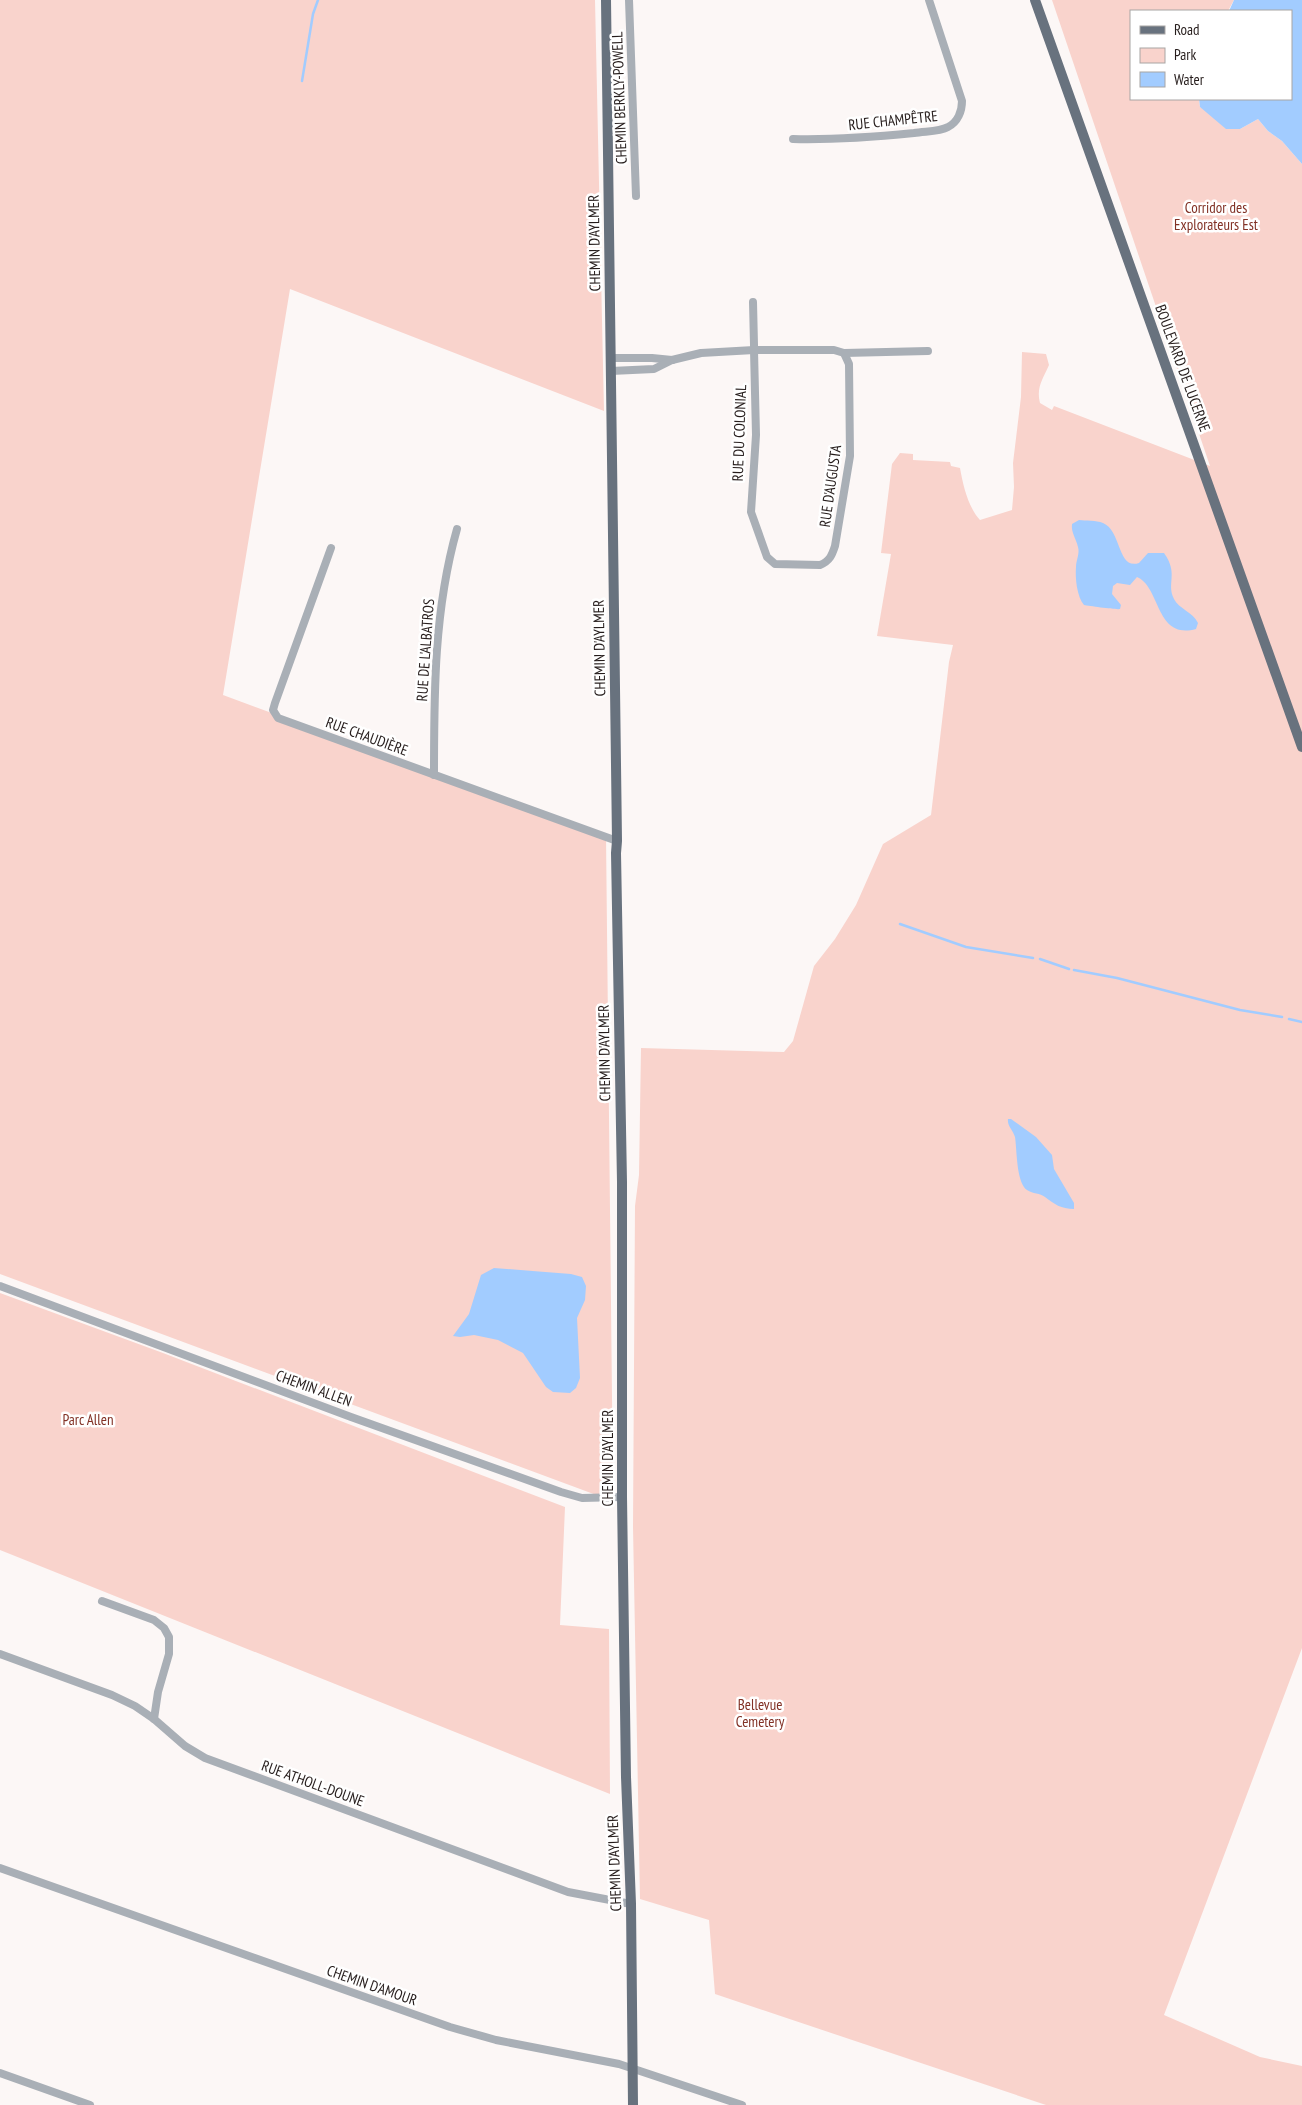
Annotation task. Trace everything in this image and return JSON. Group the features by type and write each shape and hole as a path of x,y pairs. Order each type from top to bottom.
{"main road":[{"name":"CHEMIN D'AYLMER","path":"606,0 616,863 622,1182 622,1497 626,1777 631,1904 633,2105"},
{"name":"BOULEVARD DE LUCERNE","path":"1035,0 1302,747"}],"street":[{"name":"CHEMIN BERKLY-POWELL","path":"629,0 636,196"},
{"name":"RUE CHAMPÊTRE","path":"793,139 850,139 906,134 940,130 954,123 960,113 962,101 929,0"},
{"name":"RUE DU COLONIAL","path":"753,302 756,435 751,504 752,517 770,561"},
{"path":"611,371 654,369 672,360 701,353 754,350 834,350 844,354 928,351"},
{"name":"RUE D'AUGUSTA","path":"770,561 780,566 820,565 826,562 833,554 850,456 849,364 844,354"},
{"path":"611,358 672,360"},
{"name":"RUE DE L'ALBATROS","path":"434,775 434,686 438,632 446,572 457,529"},
{"name":"RUE CHAUDIÈRE","path":"331,548 273,710 278,718 617,841"},
{"name":"CHEMIN ALLEN","path":"0,1286 351,1417 561,1492 582,1498 622,1497"},
{"path":"102,1601 154,1620 164,1628 169,1637 169,1654 158,1692 154,1719"},
{"name":"RUE ATHOLL-DOUNE","path":"0,1654 112,1695 135,1706 154,1719 185,1746 205,1758 568,1892 631,1904"},
{"name":"CHEMIN D'AMOUR","path":"0,1868 450,2027 496,2040 567,2052 632,2068 742,2105"},
{"path":"0,2073 90,2105"}],"green space":[{"path":"0,0 595,0 604,411 290,289 223,695 606,836 613,1490 599,1496 0,1274"},
{"path":"1052,0 1234,0 1229,10 1130,10 1130,100 1199,100 1200,107 1240,129 1258,119 1268,131 1282,141 1302,164 1302,1648 1164,2015 1260,2057 1302,2066 1302,2105 1046,2105 715,1994 709,1920 640,1899 633,1527 635,1206 639,1175 641,1048 784,1052 793,1041 814,966 835,939 856,905 883,844 931,815 949,662 953,645 877,636 891,554 881,553 892,464 900,453 913,454 913,460 950,462 951,466 960,468 969,502 980,520 1012,510 1014,487 1013,463 1021,397 1022,352 1046,354 1049,365 1042,379 1039,392 1040,403 1052,410 1054,406 1210,466"},
{"name":"Parc Allen","path":"0,1293 163,1353 565,1507 560,1625 609,1629 610,1794 0,1550"}],"water":[{"path":"1234,0 1302,0 1302,164 1282,141 1268,131 1258,119 1240,129 1226,129 1200,107 1199,100 1292,100 1292,10 1229,10"},
{"path":"1079,520 1100,522 1109,527 1123,556 1132,564 1139,563 1148,553 1164,553 1171,567 1171,588 1174,599 1196,619 1198,623 1196,629 1183,630 1173,627 1160,611 1151,591 1137,577 1130,585 1117,583 1113,586 1112,594 1121,605 1120,609 1084,605 1077,587 1076,564 1078,550 1072,527 1072,524"},
{"path":"1008,1119 1011,1119 1036,1137 1052,1155 1054,1169 1074,1203 1074,1209 1058,1206 1023,1186 1019,1173 1015,1137 1008,1124"},
{"path":"494,1268 571,1274 582,1277 586,1286 585,1300 577,1318 580,1378 576,1388 570,1393 553,1392 546,1387 523,1353 498,1340 474,1335 453,1336 469,1314 481,1275"}],"waterway":[{"path":"302,81 313,14 318,0"},
{"path":"900,924 966,947 1033,958"},
{"path":"1040,959 1069,969"},
{"path":"1074,970 1117,978 1240,1010 1282,1017"},
{"path":"1289,1019 1302,1022"}],"park label":[{"name":"Corridor des Explorateurs Est","path":"1216,216"},
{"name":"Bellevue Cemetery","path":"760,1712"}]}
